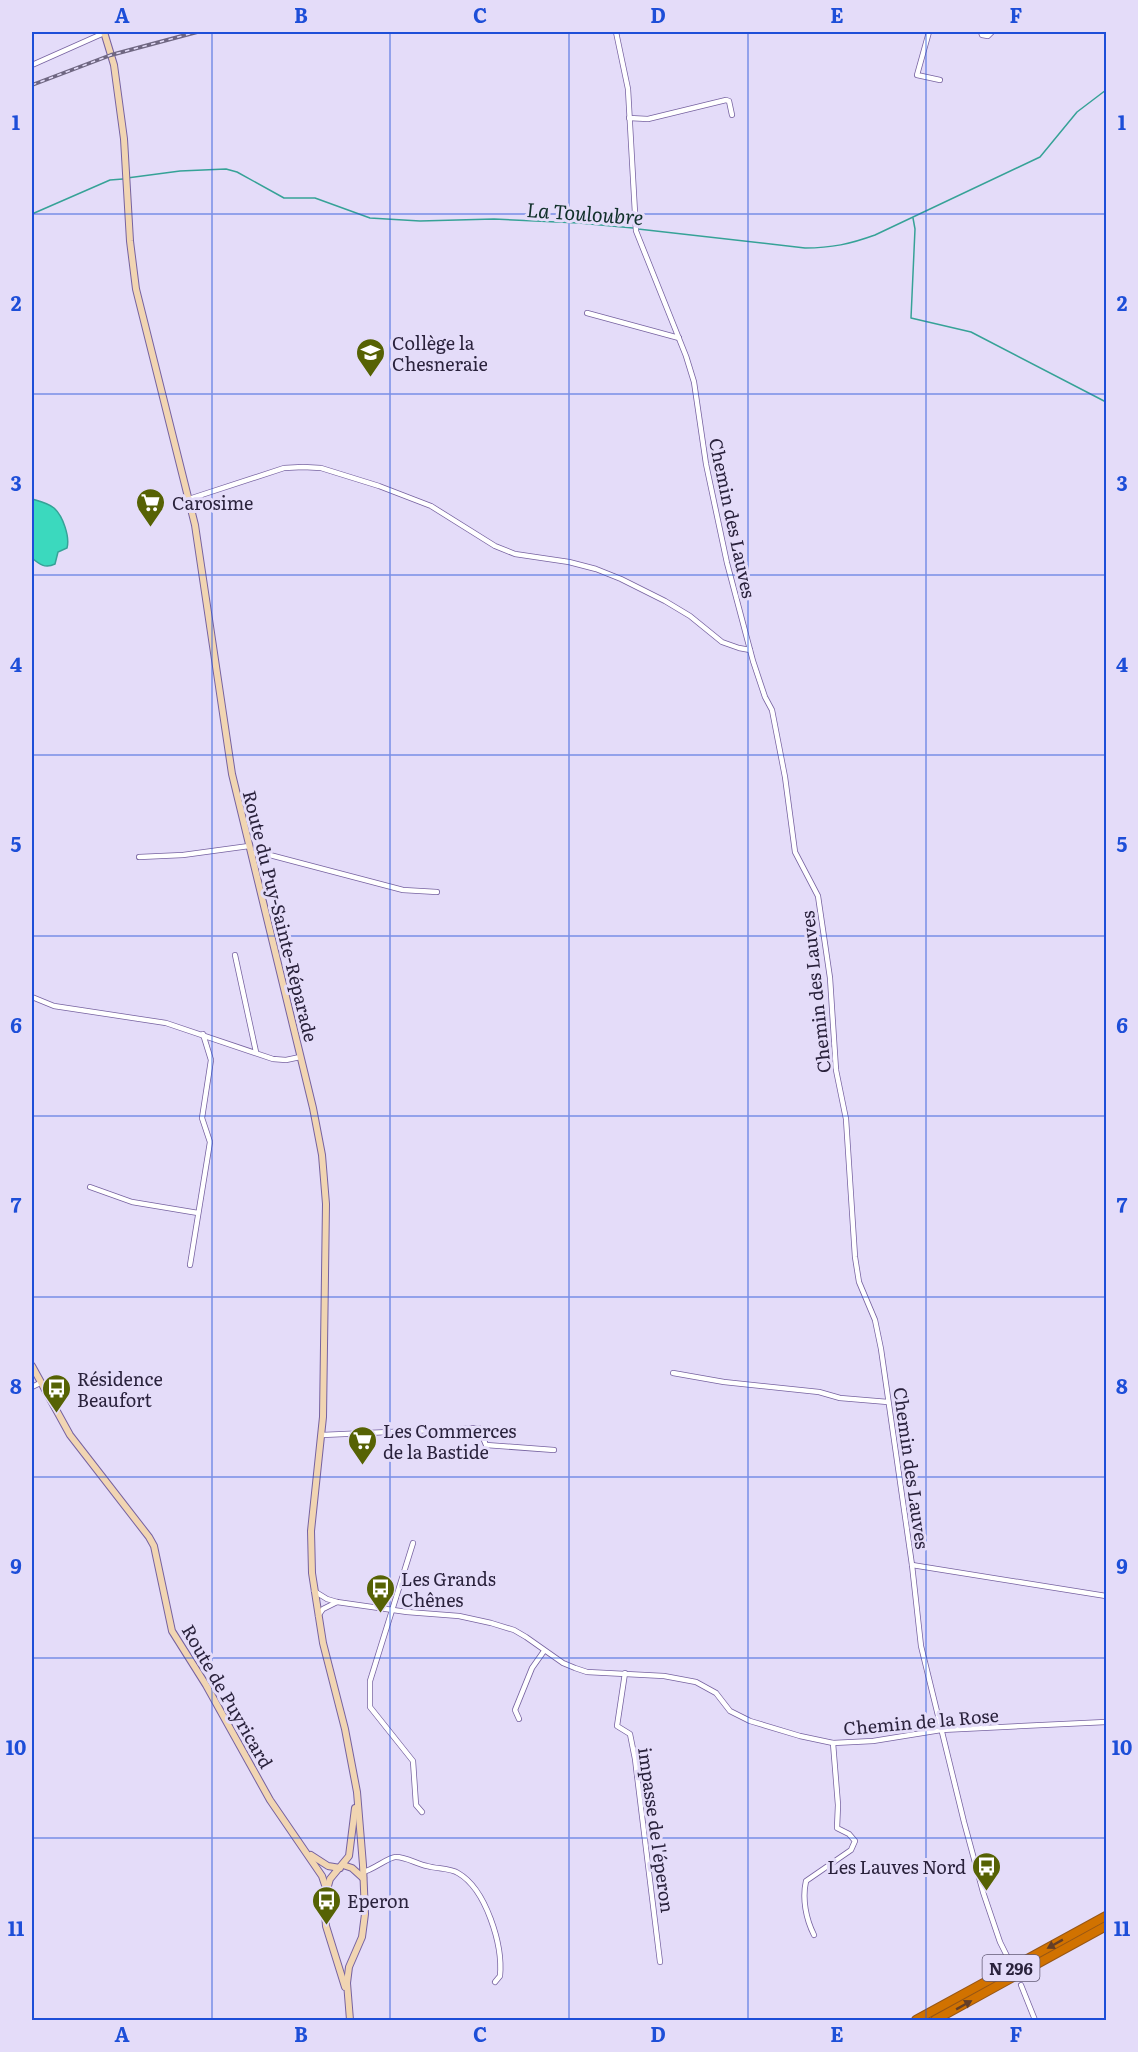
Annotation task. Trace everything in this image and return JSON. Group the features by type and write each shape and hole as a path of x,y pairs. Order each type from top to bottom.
{"highway":[{"name":"N 296","path":"916,2020 1107,1916"},
{"name":"N 296","path":"935,2020 1107,1926"}],"street":[{"path":"32,65 105,32"},
{"name":"Route du Puy-Sainte-Réparade","path":"105,32 115,73 136,289 195,525 226,741 322,1155 326,1204 322,1435 312,1532 312,1573 318,1617 345,1729 357,1792 363,1875"},
{"name":"Chemin des Lauves","path":"616,32 628,89 636,228 694,381 706,464 729,572 750,650 765,697 772,710 785,777 795,852 818,896 830,978 836,1070 846,1119 855,1257 859,1282 878,1334 912,1565 921,1646 983,1892 1000,1942 1009,1960"},
{"path":"929,32 917,75 940,80"},
{"path":"981,32 982,35 988,36 992,32"},
{"path":"629,118 648,119 726,100 729,100 732,115"},
{"path":"587,313 679,338"},
{"path":"189,499 284,468 321,468 379,486 430,506 495,546 515,554 569,562 621,579 666,601 690,616 722,642 750,650"},
{"path":"139,857 250,849 403,890 437,892"},
{"path":"235,955 256,1053"},
{"path":"32,997 54,1006 155,1021 203,1034 273,1059 286,1060 300,1057"},
{"path":"190,1265 210,1142 203,1125 202,1113 211,1060 203,1034"},
{"path":"90,1186 132,1202 198,1213"},
{"name":"Route de Puyricard","path":"32,1366 70,1435 149,1537 154,1546 172,1631 206,1685 270,1800 322,1876 326,1888 324,1900 326,1926 347,1995 350,2020"},
{"path":"673,1373 724,1382 819,1392 840,1398 888,1402"},
{"path":"32,1387 40,1383"},
{"path":"322,1435 479,1428 486,1445 554,1450"},
{"path":"412,1543 370,1681 370,1707 413,1761 416,1805 422,1812"},
{"path":"912,1565 1107,1596"},
{"name":"Chemin de la Rose","path":"314,1591 337,1602 459,1616 491,1623 520,1633 562,1663 586,1672 664,1676 696,1682 716,1694 730,1711 750,1721 833,1743 873,1741 941,1730 1107,1722"},
{"path":"318,1617 323,1609 337,1602"},
{"path":"519,1719 515,1710 532,1668 544,1651"},
{"name":"impasse de l'éperon","path":"625,1673 617,1726 630,1734 635,1759 660,1962"},
{"path":"814,1935 805,1903 806,1881 851,1850 855,1841 849,1834 837,1828 838,1805 833,1743"},
{"name":"Route du Puy-Sainte-Réparade","path":"341,1867 349,1856 357,1792"},
{"name":"Route de Puyricard","path":"306,1851 322,1863 352,1868 363,1875 362,1937 349,1967 347,1995"},
{"path":"363,1875 374,1870 390,1857 457,1871 471,1883 495,1928 499,1944 500,1976 495,1982"},
{"path":"326,1888 330,1879 341,1867"},
{"path":"337,1956 344,1960 353,1956"},
{"path":"1021,1985 1035,2020"}],"shaded area":[{"path":"32,499 54,508 65,527 68,538 67,548 58,552 55,564 42,565 32,558"}],"waterway":[{"name":"La Touloubre","path":"638,229 805,248 857,241 875,235 1040,157 1077,112 1106,90"},
{"name":"La Touloubre","path":"127,178 180,171 226,169 237,172 284,198 315,198 370,218 420,221 494,219 633,228"},
{"name":"La Touloubre","path":"32,214 110,180 123,179"},
{"path":"913,218 915,229 911,318 971,332 1106,402"}],"railway":[{"path":"32,85 111,55 197,32"}],"place":[{"name":"Collège la Chesneraie","path":"371,378"},
{"name":"Carosime","path":"151,528"},
{"name":"Résidence Beaufort","path":"56,1414"},
{"name":"Les Commerces de la Bastide","path":"362,1466"},
{"name":"Les Grands Chênes","path":"380,1614"},
{"name":"Les Lauves Nord","path":"987,1892"},
{"name":"Eperon","path":"326,1926"}]}
